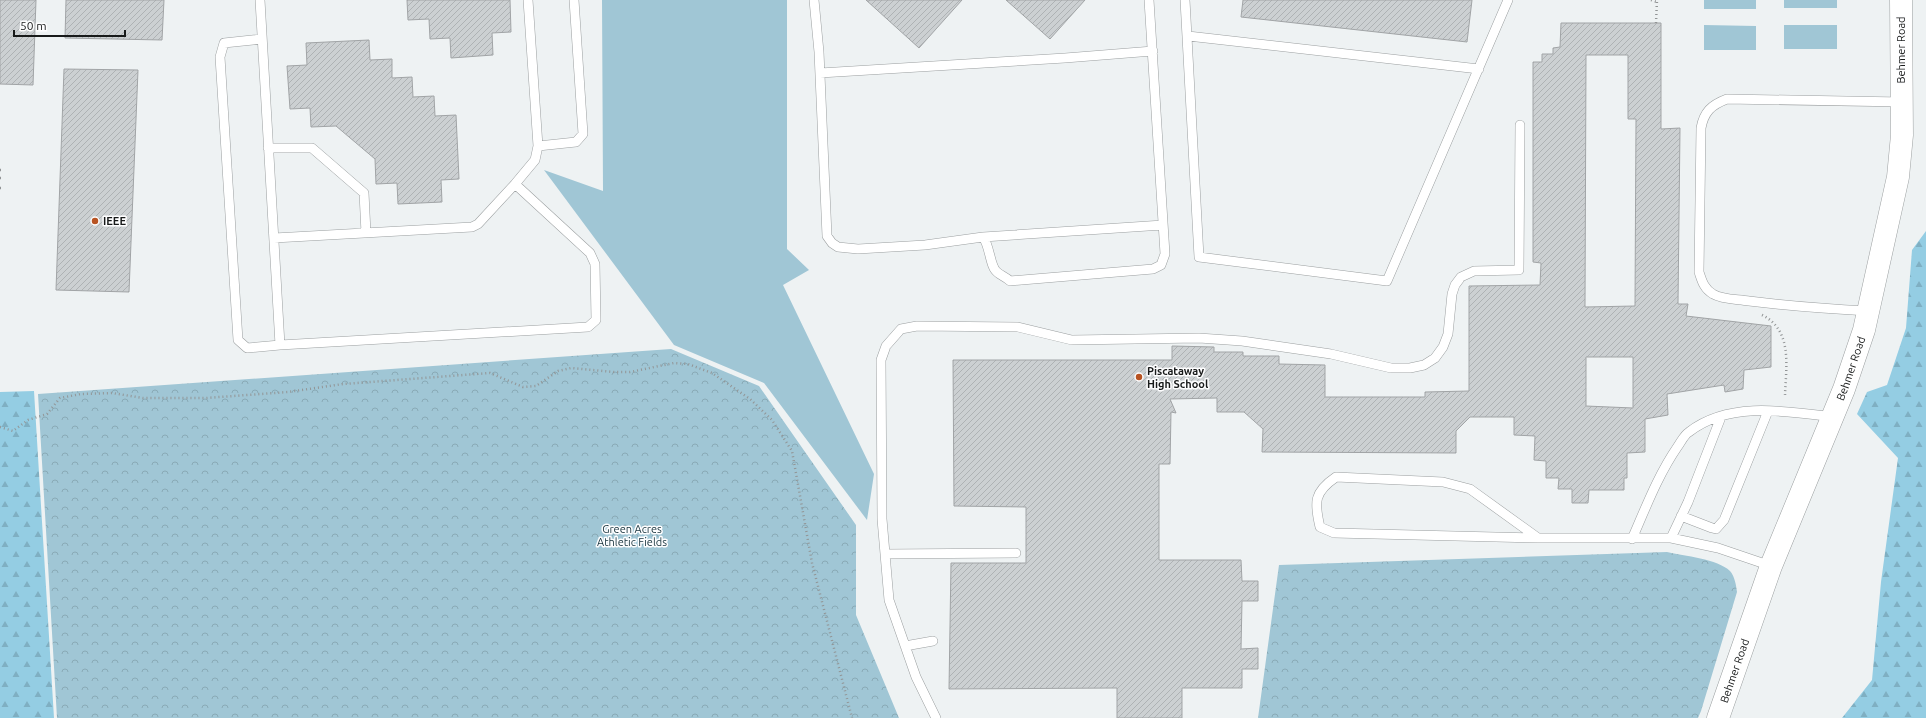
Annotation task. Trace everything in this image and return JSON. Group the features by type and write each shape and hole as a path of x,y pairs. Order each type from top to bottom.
{"street":[{"name":"Behmer Road","path":"1718,718 1771,566 1844,389 1868,311 1898,177 1902,135 1901,0"}],"lane":[{"path":"260,0 280,345"},
{"path":"274,238 472,227 478,224 535,160 538,146 528,0"},
{"path":"538,146 576,142 583,134 574,0"},
{"path":"814,0 820,73 827,236 832,243 838,247 858,249 924,245 983,237 1163,225"},
{"path":"983,237 988,244 996,272 1010,281 1153,269 1161,265 1165,254 1153,51 1148,0"},
{"path":"1185,0 1199,257 1387,281 1508,0"},
{"path":"1188,36 1479,69"},
{"path":"262,39 224,43 220,57 238,340 247,348 588,327 596,320 595,264 590,253 515,184"},
{"path":"820,73 1153,51"},
{"path":"1868,311 1794,307 1726,298 1715,295 1707,290 1702,282 1699,272 1701,128 1703,118 1708,109 1727,99 1902,102"},
{"path":"936,718 916,677 889,600 882,519 881,360 886,346 901,329 917,326 1018,326 1072,340 1199,338 1242,341 1331,354 1391,368 1410,368 1424,365 1435,358 1448,334 1452,294 1455,285 1461,277 1474,271 1519,270 1520,125"},
{"path":"268,148 312,148 364,193 366,233"},
{"path":"1632,539 1657,481 1688,433 1708,420 1737,412 1783,410 1832,418"},
{"path":"1681,516 1716,529 1724,520 1768,411"},
{"path":"1671,538 1707,456 1721,417"},
{"path":"1538,538 1470,489 1443,482 1336,478 1324,485 1317,495 1316,506 1320,527 1334,533 1538,538 1671,538 1718,548 1771,566"},
{"path":"885,554 1016,553"},
{"path":"905,646 932,641"}],"path":[{"path":"1651,0 1657,1 1656,23"},
{"path":"1759,314 1768,318 1774,324 1785,341 1785,395"},
{"path":"0,427 13,431 28,420 47,414 60,398 81,394 112,393 143,398 206,398 288,392 342,384 490,373 523,387 536,386 558,371 571,368 630,372 674,363 688,364 712,373 750,399 772,420 792,451 812,563 852,718"}],"green space":[{"path":"602,0 787,0 787,249 809,270 783,285 874,474 867,520 764,383 674,345 544,170 603,191"},
{"path":"1704,0 1756,0 1756,9 1704,9"},
{"path":"1784,0 1837,0 1837,8 1784,8"},
{"path":"1704,25 1756,26 1756,50 1704,50"},
{"path":"1784,25 1837,25 1837,49 1784,49"},
{"path":"1926,231 1926,718 1842,718 1872,680 1881,582 1898,458 1857,414 1867,392 1887,385 1906,328 1912,250"},
{"name":"Green Acres Athletic Fields","path":"671,349 759,386 856,525 856,615 899,718 57,718 38,394"},
{"path":"34,391 54,718 0,718 0,392"},
{"path":"1667,552 1700,558 1725,567 1732,573 1737,592 1698,718 1258,718 1279,565"}],"building":[{"path":"0,0 36,0 33,85 0,84"},
{"path":"66,0 164,0 162,40 65,38"},
{"path":"407,0 510,0 511,32 492,33 493,55 451,58 450,38 430,39 429,19 408,20"},
{"path":"866,0 962,0 919,48"},
{"path":"1006,0 1085,0 1050,39"},
{"path":"1243,0 1472,0 1467,42 1241,17"},
{"name":"Piscataway High School","path":"1561,23 1661,23 1661,129 1680,128 1678,304 1688,304 1686,316 1771,326 1771,367 1744,370 1743,389 1725,392 1724,385 1667,394 1668,415 1645,419 1645,452 1627,453 1627,478 1624,478 1624,490 1589,490 1588,503 1572,503 1572,489 1558,489 1559,478 1546,478 1546,461 1534,460 1535,436 1514,435 1514,417 1470,417 1456,431 1456,453 1262,452 1263,429 1244,412 1217,412 1217,398 1170,399 1176,413 1171,412 1170,464 1159,464 1159,560 1241,560 1242,581 1258,581 1258,601 1242,601 1241,649 1258,648 1258,669 1242,669 1242,688 1182,688 1182,718 1117,718 1117,688 949,689 951,563 1026,563 1026,507 954,506 953,360 1172,360 1172,346 1214,347 1214,352 1243,352 1243,356 1279,356 1279,364 1325,365 1325,397 1425,397 1425,392 1469,391 1469,286 1540,285 1541,263 1533,262 1533,62 1542,62 1542,54 1553,54 1553,48 1560,47","holes":["1586,55 1628,55 1628,119 1636,119 1635,306 1585,307","1586,357 1633,357 1633,408 1586,406"]},
{"path":"369,40 370,60 392,59 392,78 412,77 413,97 434,96 435,116 456,115 459,179 441,180 442,202 398,204 397,183 376,184 375,159 336,126 311,127 310,108 290,109 287,66 307,65 306,43"},
{"name":"IEEE","path":"64,69 138,70 129,292 56,290"}],"place":[{"name":"IEEE","path":"95,221"},
{"name":"Piscataway High School","path":"1139,377"}]}
